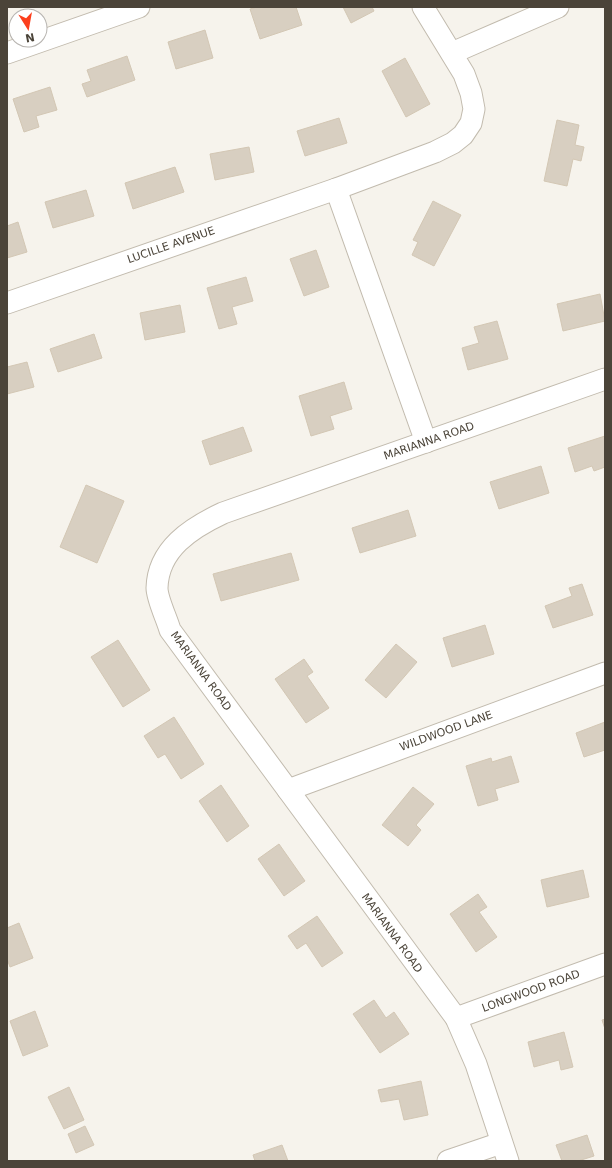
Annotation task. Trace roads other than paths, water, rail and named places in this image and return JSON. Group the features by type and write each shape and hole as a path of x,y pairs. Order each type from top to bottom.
{"street":[{"path":"7,53 139,7"},
{"name":"LUCILLE AVENUE","path":"7,303 336,189 435,152 453,143 464,134 471,123 474,109 471,94 464,74 423,7"},
{"path":"452,53 558,7"},
{"path":"336,189 426,442"},
{"name":"MARIANNA ROAD","path":"505,1152 476,1064 456,1018 170,630 157,589 160,568 170,549 186,534 204,522 223,513 605,379"},
{"name":"WILDWOOD LANE","path":"288,790 605,673"},
{"name":"LONGWOOD ROAD","path":"456,1018 605,964"},
{"path":"448,1161 505,1152"}]}
